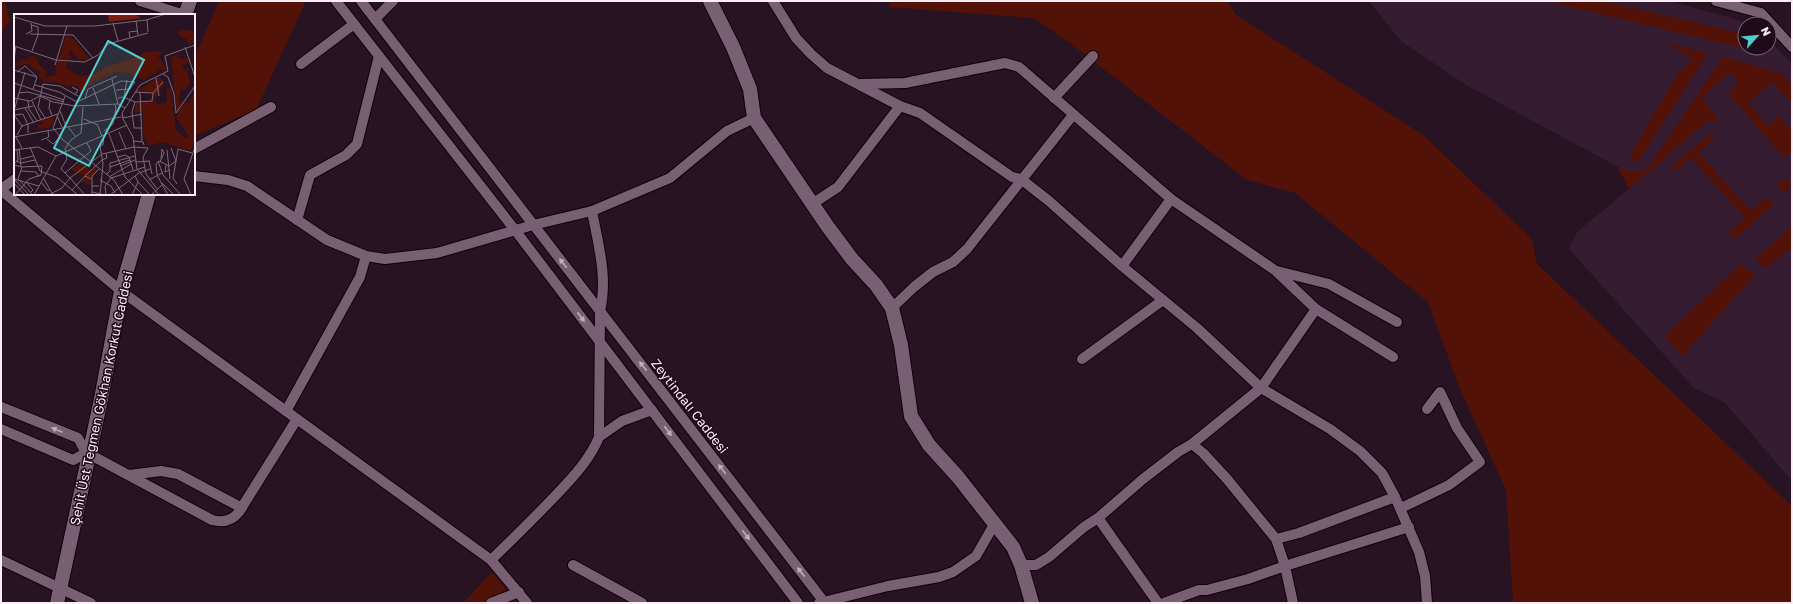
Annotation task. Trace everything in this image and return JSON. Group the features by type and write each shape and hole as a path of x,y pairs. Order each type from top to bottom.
{"street":[{"path":"140,1 182,14"},
{"path":"185,14 190,1"},
{"path":"336,1 515,230 798,603"},
{"name":"Zeytindalı Caddesi","path":"361,1 822,602"},
{"path":"375,19 393,1"},
{"path":"710,1 733,47 750,89 754,118 812,204 852,259 876,285 892,308 900,345 911,416 929,445 958,477 1013,547 1021,565 1032,603"},
{"path":"773,1 796,38 827,68 900,106 920,113 1012,177 1021,179 1049,201 1122,266 1197,328 1262,388 1330,429 1360,452 1382,473 1401,508 1419,552 1425,576 1427,603"},
{"path":"1716,1 1761,13 1792,47"},
{"path":"301,64 354,24"},
{"path":"297,220 310,175 346,155 357,144 379,56"},
{"path":"1054,98 1093,56"},
{"path":"858,84 905,83 1006,63 1019,67 1172,199 1276,271 1316,309 1393,357"},
{"path":"812,204 838,187 900,106"},
{"path":"195,148 271,107"},
{"path":"892,308 914,287 933,272 953,262 967,249 1073,115"},
{"path":"195,176 228,180 246,186 327,240 366,256 386,259 436,253 533,224 592,211 670,178 727,131 754,118"},
{"path":"14,180 1,189 121,291 491,560 527,603"},
{"name":"Şehit Üst Teğmen Gökhan Korkut Caddesi","path":"57,603 121,291 149,195"},
{"path":"1122,266 1172,199"},
{"path":"491,560 537,515 581,467 594,450 599,437 600,311 603,300 604,275 592,211"},
{"path":"286,411 360,277 366,256"},
{"path":"1276,271 1329,284 1397,322"},
{"path":"1082,359 1163,300"},
{"path":"1021,565 1036,565 1084,527 1098,518 1143,479 1178,452 1192,444 1262,388 1316,309"},
{"path":"1401,508 1449,485 1480,462 1457,428 1440,392 1427,409"},
{"path":"1,407 78,438 87,453 216,522 230,520 242,508 297,419"},
{"path":"599,437 622,421 652,410"},
{"path":"1,429 73,460 87,453"},
{"path":"1192,444 1203,453 1227,479 1276,539 1285,566 1293,603"},
{"path":"129,475 161,471 178,474 242,508"},
{"path":"1276,539 1299,533 1395,496"},
{"path":"1098,518 1158,603"},
{"path":"822,602 888,586 940,577 953,572 967,564 976,556 995,523"},
{"path":"1164,603 1199,590 1208,590 1248,579 1409,527"},
{"path":"1,560 91,603"},
{"path":"573,565 642,603"},
{"path":"491,603 519,592"}],"shaded area":[{"path":"1,1 5,1 10,21 1,32"},
{"path":"219,1 306,1 256,110 195,136 195,57"},
{"path":"891,1 1227,1 1236,15 1423,135 1532,239 1537,264 1792,506 1792,603 1513,603 1506,490 1460,389 1428,302 1295,193 1247,180 1070,43 1034,18 889,7"},
{"path":"1369,1 1670,1 1737,20 1737,56 1777,56 1777,48 1792,64 1792,481 1725,403 1694,388 1569,249 1577,232 1629,189 1618,167 1466,85 1401,41"},
{"path":"1554,1 1603,1 1737,32 1737,46 1558,4"},
{"path":"1666,43 1708,53 1638,162 1629,157 1680,70 1684,71 1692,58"},
{"path":"1723,57 1781,73 1792,85 1792,104 1772,82 1748,103 1768,126 1779,116 1792,130 1792,151 1784,158 1728,93 1739,83 1730,73 1701,98 1718,118 1715,121 1708,121 1629,189 1618,167 1627,171 1637,172 1649,166"},
{"path":"1711,133 1715,138 1699,153 1751,211 1768,197 1774,204 1734,240 1729,233 1745,218 1691,158 1674,172 1670,168"},
{"path":"1785,178 1790,185 1792,183 1792,187 1786,192 1780,190 1776,185"},
{"path":"1792,226 1792,248 1765,268 1755,259"},
{"path":"1740,264 1755,275 1682,356 1665,337"},
{"path":"492,572 517,603 463,603"}]}
